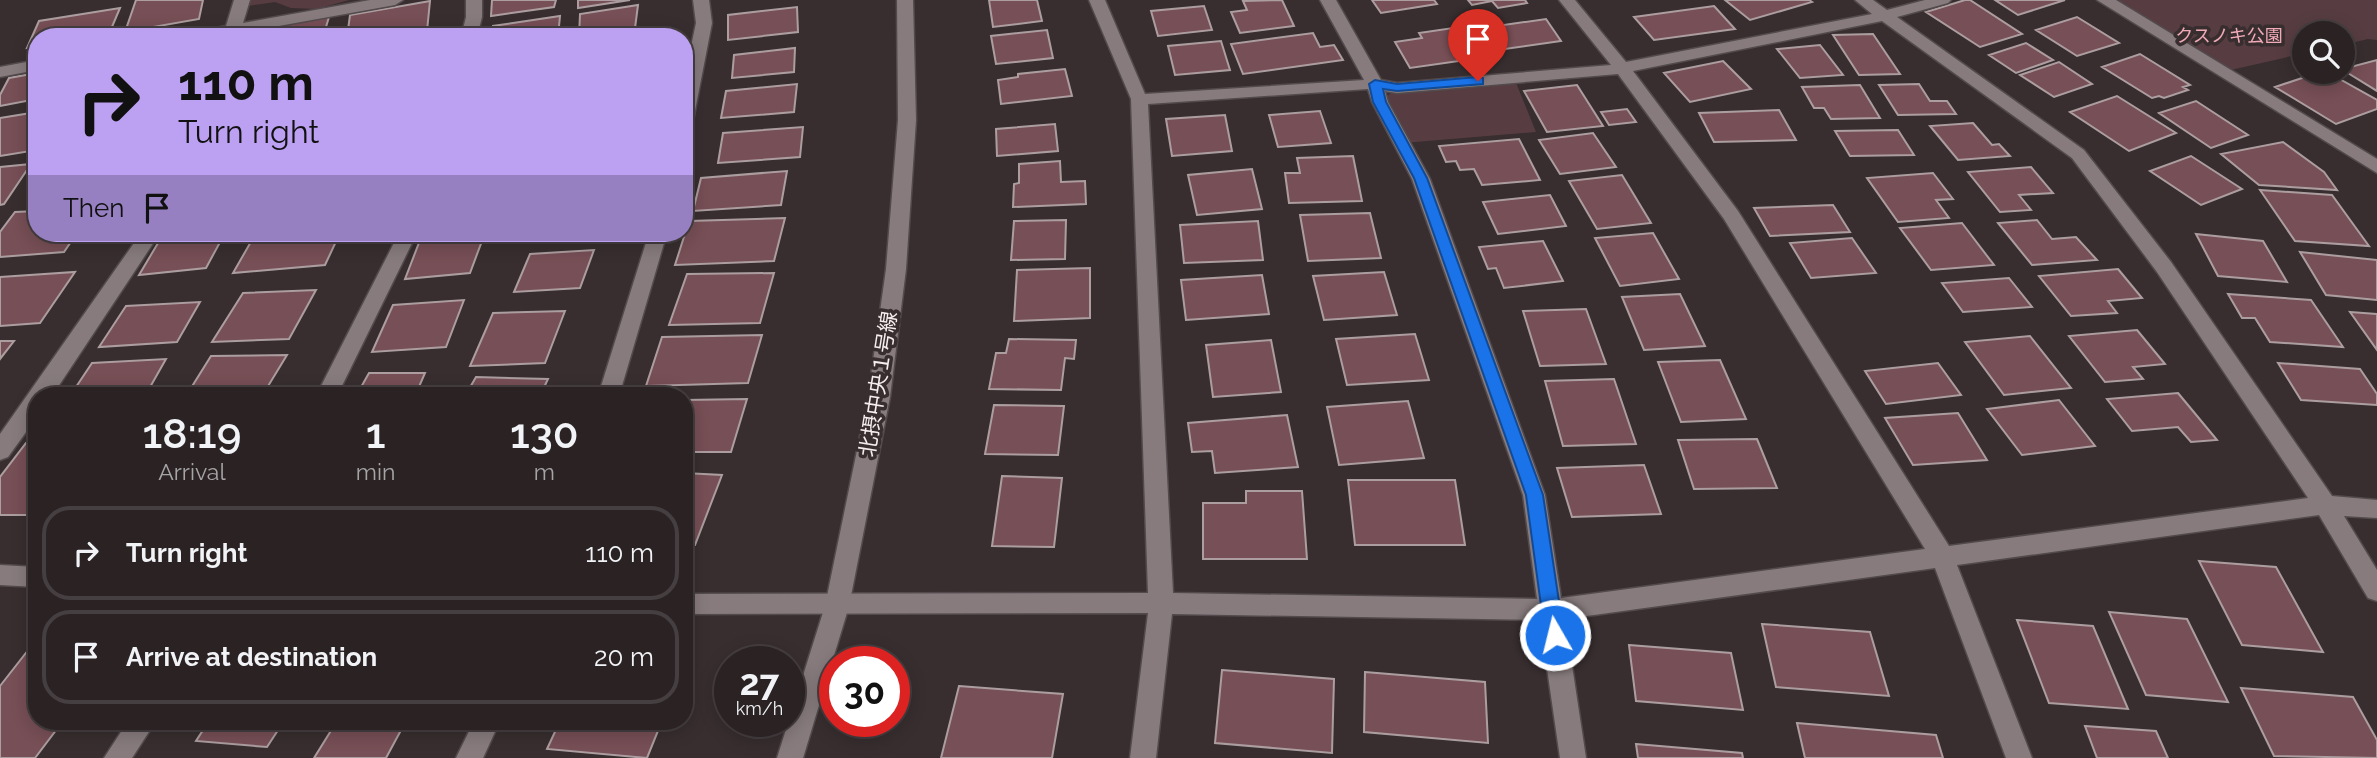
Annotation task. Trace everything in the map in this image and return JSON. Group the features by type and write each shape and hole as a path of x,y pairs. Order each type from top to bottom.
{"street":[{"path":"234,28 242,0"},
{"path":"257,28 396,0"},
{"path":"471,28 474,0"},
{"path":"693,77 704,23 701,0"},
{"name":"北摂中央１号線","path":"790,758 837,606 879,397 896,269 907,120 905,0"},
{"path":"1097,0 1139,99 1161,603 1143,758"},
{"path":"1328,0 1375,84 1380,102 1421,178 1534,495 1573,758"},
{"path":"1567,0 1622,68 1731,215 1942,556 2019,758"},
{"path":"1863,0 2078,154 2164,267 2325,505 2377,591"},
{"path":"1139,99 1375,84 1397,88 1622,68 1884,16 1943,0"},
{"path":"2105,0 2377,167"},
{"path":"0,72 28,67"},
{"path":"46,387 145,242"},
{"path":"331,387 403,242"},
{"path":"611,387 654,242"},
{"path":"0,451 28,412"},
{"path":"693,604 837,606 1161,603 1551,610 2325,505 2377,509"},
{"path":"0,575 28,577"},
{"path":"117,758 137,730"},
{"path":"469,758 483,730"}],"green space":[{"path":"242,0 349,0 317,9 291,8 275,2 240,7"},
{"name":"クスノキ公園","path":"2105,0 2377,0 2377,40 2355,42 2355,21 2292,21 2292,56 2222,72"},
{"path":"1514,78 1536,132 1403,143 1380,102 1397,88"}],"building":[{"path":"136,0 203,0 199,19 148,28 126,28"},
{"path":"492,0 556,0 554,7 491,16"},
{"path":"578,0 630,0 578,8"},
{"path":"989,0 1037,0 1042,21 993,27"},
{"path":"1282,0 1294,26 1240,33 1231,12 1247,10 1243,1"},
{"path":"1372,0 1434,0 1437,4 1381,13"},
{"path":"1468,0 1525,0 1527,3 1498,8 1492,1 1472,5"},
{"path":"1725,0 1809,0 1812,2 1750,20"},
{"path":"1970,0 2022,34 1980,47 1926,12"},
{"path":"1995,0 2065,0 2018,15"},
{"path":"430,1 427,28 348,28 350,15"},
{"path":"638,5 635,28 579,28 580,14"},
{"path":"1204,6 1212,30 1158,36 1151,11"},
{"path":"1714,6 1735,29 1654,40 1634,17"},
{"path":"797,7 798,32 728,40 728,15"},
{"path":"120,8 112,28 36,28 39,21"},
{"path":"560,16 559,28 493,26"},
{"path":"329,17 326,28 265,28"},
{"path":"2077,17 2119,43 2077,56 2036,30"},
{"path":"1546,19 1561,41 1498,50 1483,28"},
{"path":"1453,28 1473,59 1410,68 1395,42 1422,38 1419,33"},
{"path":"1047,30 1053,58 996,64 991,36"},
{"path":"1313,33 1320,47 1334,45 1343,60 1243,74 1231,44"},
{"path":"1873,34 1900,74 1859,75 1833,35"},
{"path":"1221,41 1230,70 1175,75 1168,46"},
{"path":"2026,43 2053,60 2016,73 1989,55"},
{"path":"1820,45 1843,75 1800,78 1777,49"},
{"path":"795,48 794,72 732,78 734,55"},
{"path":"2140,54 2190,85 2183,87 2188,90 2164,98 2152,98 2102,67"},
{"path":"2377,60 2377,91 2355,77 2355,66"},
{"path":"1723,61 1751,89 1690,102 1664,73"},
{"path":"2059,62 2092,84 2054,97 2020,75"},
{"path":"1065,69 1072,96 1001,104 998,80 1018,77 1018,74"},
{"path":"28,75 28,101 0,106 0,95 9,78"},
{"path":"2292,81 2292,84 2348,84 2377,100 2377,109 2336,124 2275,87"},
{"path":"797,84 794,112 721,118 726,91"},
{"path":"1919,84 1930,101 1947,101 1956,114 1898,115 1879,85"},
{"path":"1577,85 1603,126 1547,132 1524,91"},
{"path":"1860,85 1880,118 1831,119 1824,108 1814,108 1802,87"},
{"path":"2117,96 2176,133 2129,151 2070,112"},
{"path":"2196,101 2248,135 2211,148 2159,113"},
{"path":"1627,109 1636,122 1609,125 1601,112"},
{"path":"1779,110 1796,140 1714,142 1699,113"},
{"path":"1320,111 1331,143 1278,147 1269,115"},
{"path":"28,113 28,151 0,156 0,118"},
{"path":"1225,115 1232,151 1172,156 1166,119"},
{"path":"1973,123 1992,145 1999,144 2010,156 1958,160 1930,126"},
{"path":"1055,124 1058,151 997,156 996,129"},
{"path":"803,127 800,157 718,163 723,133"},
{"path":"1898,130 1914,155 1850,156 1835,131"},
{"path":"1593,133 1616,167 1560,174 1539,140"},
{"path":"1519,139 1540,180 1482,185 1474,169 1460,170 1456,161 1446,162 1439,146"},
{"path":"2283,142 2324,172 2337,190 2259,185 2221,154"},
{"path":"1353,156 1362,201 1289,203 1285,173 1300,173 1297,158"},
{"path":"2191,156 2242,189 2201,205 2150,171"},
{"path":"1060,161 1061,182 1085,181 1086,204 1013,207 1014,184 1019,183 1019,164"},
{"path":"28,164 28,168 4,204 0,205 0,167"},
{"path":"2031,167 2053,193 2019,195 2031,210 2000,212 1968,172"},
{"path":"1252,169 1262,209 1197,215 1188,175"},
{"path":"787,171 781,205 693,211 701,178"},
{"path":"1933,173 1953,199 1936,200 1949,218 1898,222 1867,178"},
{"path":"1622,175 1651,223 1597,229 1569,181"},
{"path":"2260,190 2332,195 2369,246 2295,241"},
{"path":"1550,195 1566,226 1498,234 1483,202"},
{"path":"1833,205 1850,232 1770,236 1754,208"},
{"path":"28,211 28,242 71,242 64,252 0,257 0,232 15,212"},
{"path":"1370,213 1381,258 1308,261 1300,215"},
{"path":"785,218 774,261 675,265 682,242 693,242 693,221"},
{"path":"1066,220 1065,259 1011,260 1014,221"},
{"path":"2037,220 2052,239 2076,237 2097,260 2032,265 1998,223"},
{"path":"1258,221 1263,260 1184,263 1180,225"},
{"path":"1962,223 1994,265 1931,270 1900,228"},
{"path":"1653,233 1679,279 1620,286 1595,238"},
{"path":"2196,234 2263,241 2287,282 2218,276"},
{"path":"1852,238 1876,273 1811,278 1790,243"},
{"path":"1543,241 1563,281 1504,288 1496,268 1488,269 1479,247"},
{"path":"159,242 220,242 206,268 139,275"},
{"path":"251,242 336,242 325,265 233,273"},
{"path":"419,242 482,242 470,273 405,279"},
{"path":"594,250 580,288 514,292 530,254"},
{"path":"2300,252 2377,260 2377,300 2326,295"},
{"path":"1090,268 1090,318 1014,321 1017,270"},
{"path":"2118,269 2142,298 2108,301 2117,313 2071,316 2039,276"},
{"path":"75,272 40,323 0,326 0,277"},
{"path":"1384,272 1397,315 1324,320 1313,276"},
{"path":"774,273 760,323 669,325 687,274"},
{"path":"1262,275 1269,314 1186,320 1181,280"},
{"path":"2009,278 2032,307 1963,312 1942,283"},
{"path":"316,290 289,339 212,342 243,293"},
{"path":"1680,294 1705,346 1644,350 1622,297"},
{"path":"2228,294 2311,300 2343,347 2270,342 2255,318 2242,318"},
{"path":"464,300 446,347 372,352 393,305"},
{"path":"200,302 177,342 99,347 126,306"},
{"path":"1586,309 1606,364 1540,366 1523,311"},
{"path":"565,311 545,363 470,366 493,313"},
{"path":"2350,312 2377,314 2377,350"},
{"path":"2137,330 2165,364 2133,367 2143,379 2105,382 2069,336"},
{"path":"1415,334 1429,380 1347,385 1336,339"},
{"path":"762,335 748,383 646,386 662,337"},
{"path":"2030,336 2071,388 2004,395 1965,342"},
{"path":"1009,339 1076,340 1074,359 1065,358 1061,390 989,389 996,353 1006,353"},
{"path":"1271,340 1281,392 1213,397 1206,345"},
{"path":"0,341 14,341 0,359"},
{"path":"287,355 267,387 192,387 211,356"},
{"path":"166,359 150,387 76,387 92,363"},
{"path":"1720,360 1746,419 1681,422 1658,362"},
{"path":"1938,363 1961,395 1886,404 1865,371"},
{"path":"2278,363 2360,369 2377,394 2377,405 2301,400"},
{"path":"369,373 425,373 419,387 361,387"},
{"path":"476,377 548,379 544,387 470,387"},
{"path":"1614,379 1636,444 1563,446 1545,381"},
{"path":"2178,393 2217,440 2191,442 2178,427 2132,431 2107,399"},
{"path":"747,399 731,452 693,452 693,400"},
{"path":"2059,400 2095,446 2022,455 1987,409"},
{"path":"1408,401 1424,458 1339,465 1327,407"},
{"path":"994,405 1064,406 1058,455 985,454"},
{"path":"1958,413 1987,460 1913,465 1885,418"},
{"path":"1287,415 1298,467 1215,473 1212,451 1192,452 1188,423"},
{"path":"1757,439 1777,488 1694,489 1678,440"},
{"path":"28,443 28,515 0,515 0,477"},
{"path":"1644,465 1661,514 1572,517 1557,468"},
{"path":"693,473 722,475 695,545"},
{"path":"1002,476 1062,478 1054,547 992,546"},
{"path":"1348,480 1455,480 1465,545 1355,545"},
{"path":"1246,491 1302,491 1307,559 1203,559 1203,503 1246,503"},
{"path":"2199,561 2276,567 2323,652 2242,645"},
{"path":"2109,612 2187,619 2228,702 2146,695"},
{"path":"2017,620 2093,626 2128,709 2049,703"},
{"path":"1762,624 1870,632 1889,696 1776,687"},
{"path":"1629,645 1731,653 1743,710 1636,701"},
{"path":"28,650 28,730 56,730 35,758 0,758 0,686"},
{"path":"1222,670 1334,679 1332,753 1215,743"},
{"path":"1365,672 1485,682 1488,743 1364,732"},
{"path":"959,686 1063,694 1052,758 941,758"},
{"path":"2241,688 2353,697 2377,740 2377,758 2274,756"},
{"path":"1797,723 1936,735 1943,758 1805,758"},
{"path":"2085,726 2156,731 2168,758 2097,758"},
{"path":"203,730 278,730 267,747 196,741"},
{"path":"331,730 401,730 386,758 314,758"},
{"path":"556,730 658,730 647,758 547,749"},
{"path":"1636,744 1742,753 1743,758 1638,758"}],"route":[{"path":"1478,81 1397,88 1375,84 1380,102 1421,178 1534,495 1555,635"}]}
